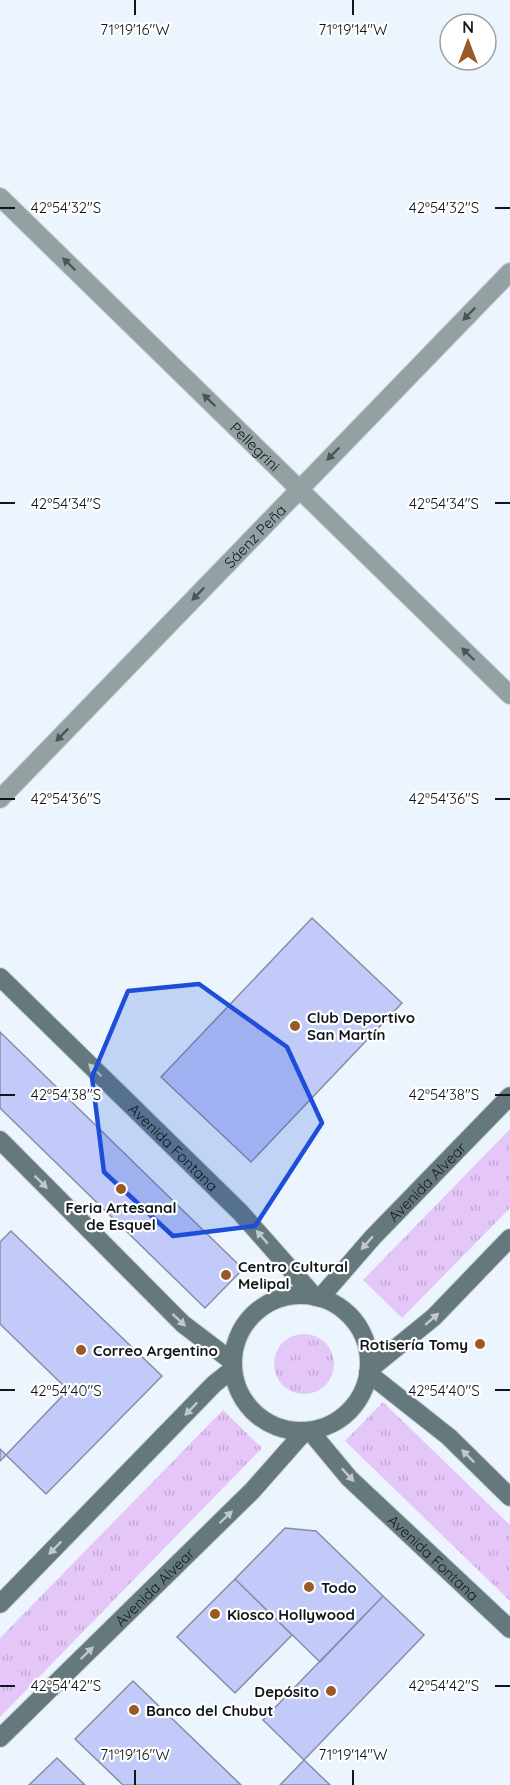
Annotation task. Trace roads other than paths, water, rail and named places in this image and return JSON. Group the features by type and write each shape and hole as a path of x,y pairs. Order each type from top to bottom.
{"main road":[{"name":"Avenida Fontana","path":"0,977 240,1212 318,1297"},
{"name":"Avenida Alvear","path":"318,1297 510,1096"},
{"path":"0,1140 183,1324 233,1365"},
{"path":"369,1371 434,1317 510,1238"},
{"path":"302,1295 318,1297 338,1305 352,1317 362,1332 369,1350 369,1371 366,1387 357,1403 344,1416 328,1426 307,1431 293,1431 261,1419 239,1392 233,1365 236,1342 243,1327 254,1314 268,1304 284,1297 302,1295"},
{"path":"0,1604 233,1365"},
{"path":"369,1371 449,1437 510,1497"},
{"name":"Avenida Fontana","path":"307,1431 349,1478 510,1629"},
{"name":"Avenida Alvear","path":"0,1738 252,1491 307,1431"}],"street":[{"name":"Pellegrini","path":"0,197 510,695"},
{"name":"Sáenz Peña","path":"0,799 510,272"}],"place":[{"name":"Club Deportivo San Martín","path":"295,1026"},
{"name":"Feria Artesanal de Esquel","path":"121,1189"},
{"name":"Centro Cultural Melipal","path":"226,1275"},
{"name":"Rotisería Tomy","path":"480,1344"},
{"name":"Correo Argentino","path":"81,1350"},
{"name":"Todo","path":"309,1587"},
{"name":"Kiosco Hollywood","path":"215,1614"},
{"name":"Depósito","path":"331,1691"},
{"name":"Banco del Chubut","path":"134,1710"}]}
